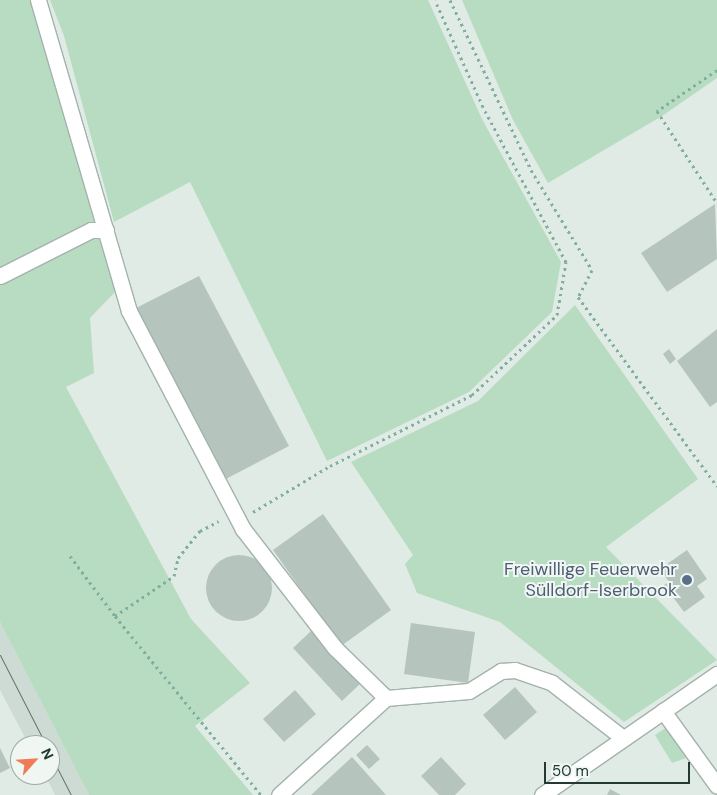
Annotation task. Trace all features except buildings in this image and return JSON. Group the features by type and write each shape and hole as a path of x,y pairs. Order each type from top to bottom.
{"street":[{"path":"38,0 129,311 237,516 272,568 336,648 386,698"},
{"path":"0,276 91,230 106,230"},
{"path":"279,795 386,698 469,692 501,671 516,670 552,683 623,738"},
{"path":"542,795 717,674"},
{"path":"662,711 717,786"}],"path":[{"path":"114,616 174,576 178,558 200,531 237,516 330,466 472,396 557,315 566,262 483,106 435,0"},
{"path":"450,0 531,170 592,270 578,297 717,486"},
{"path":"717,70 657,111 717,203"},
{"path":"70,556 114,616 261,795"}],"shaded area":[{"path":"0,622 58,735 24,735 0,690"},
{"path":"60,739 89,795 55,795 50,785 60,785"}],"green space":[{"path":"0,0 30,0 116,291 90,318 94,373 66,387 191,619 250,683 195,726 253,795 89,795 60,739 60,735 58,735 0,622"},
{"path":"50,0 428,0 482,119 561,262 552,312 469,392 327,461 190,182 114,222 64,36"},
{"path":"462,0 717,0 717,78 662,116 548,183 513,120"},
{"path":"575,305 698,479 606,547 717,660 624,722 500,622 417,593 405,564 413,555 351,462 478,401"},
{"path":"667,727 689,757 672,763 655,735"}],"tram line":[{"path":"0,655 41,735"},
{"path":"60,774 71,795"}],"place":[{"name":"Freiwillige Feuerwehr Sülldorf-Iserbrook","path":"687,580"}]}
